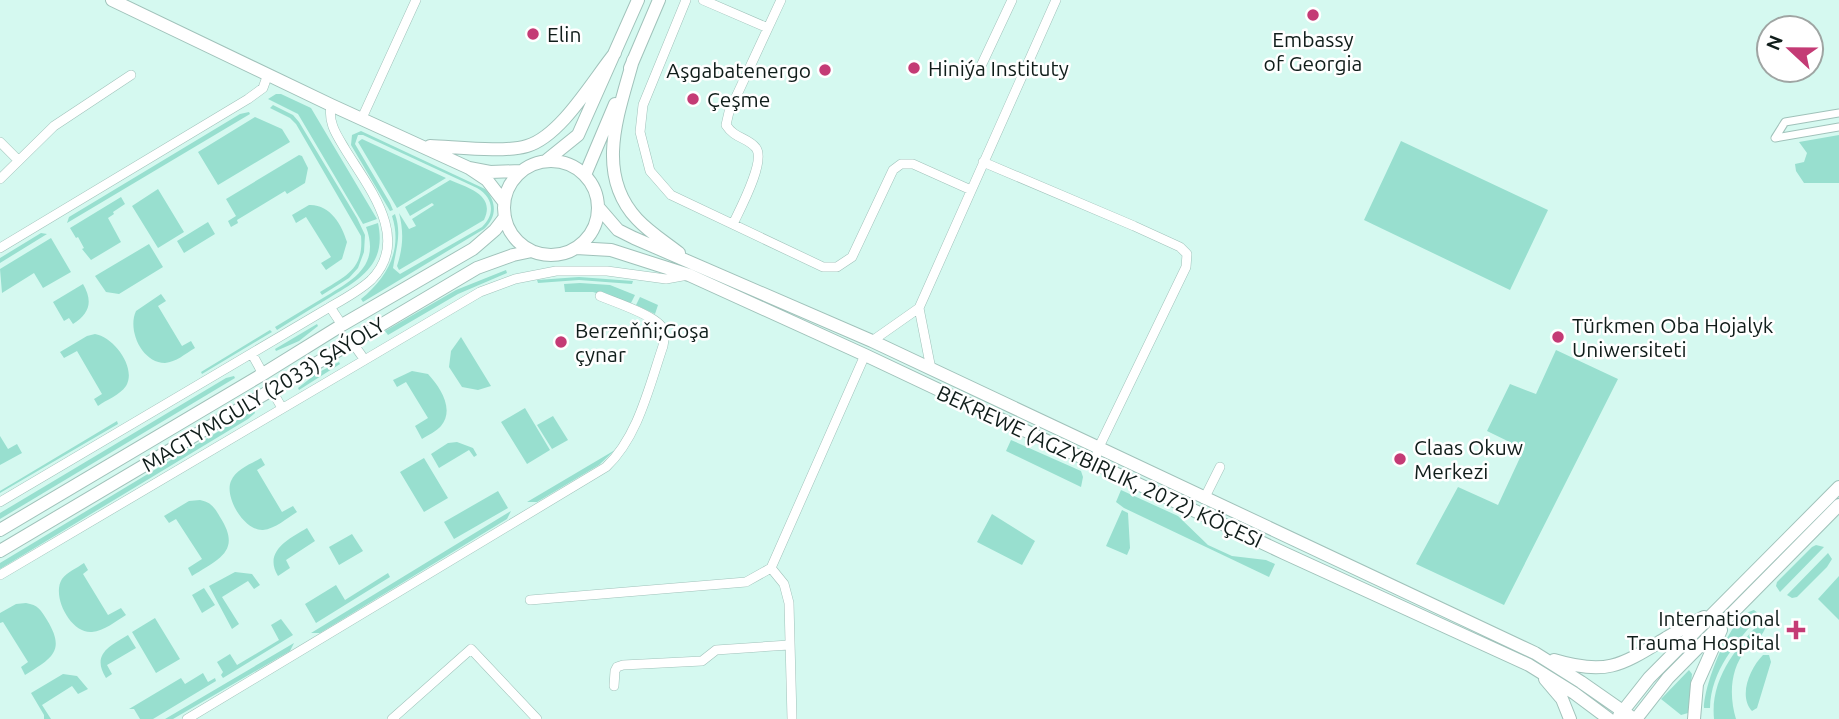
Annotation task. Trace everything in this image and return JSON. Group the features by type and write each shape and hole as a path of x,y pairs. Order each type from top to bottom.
{"main road":[{"path":"112,0 469,168 487,180 505,202"},
{"path":"547,160 568,163 585,175 595,190 599,208 594,228 586,240 576,248 551,255 532,251 514,237 505,217 505,202 510,185 521,172 533,164 547,160 578,135 638,0"},
{"path":"585,175 659,0"},
{"path":"422,146 505,149 527,146 547,136 615,53"},
{"path":"633,60 614,130 614,178 621,197 636,218 691,269"},
{"path":"469,168 490,172 521,172"},
{"name":"BEKREWE (AGZYBIRLIK, 2072) KÖÇESI","path":"599,208 618,230 865,355 1284,553 1532,659 1609,719"},
{"name":"MAGTYMGULY (2033) ŞAÝOLY","path":"0,530 473,249 495,230 505,217"},
{"name":"BEKREWE (AGZYBIRLIK, 2072) KÖÇESI","path":"576,248 611,250 691,269 872,341 1532,659 1620,715 1635,719"},
{"name":"MAGTYMGULY (2033) ŞAÝOLY","path":"0,551 477,268 532,251"},
{"path":"1635,719 1722,614 1839,487"},
{"path":"1620,715 1649,678 1839,505"},
{"path":"1532,659 1586,667 1615,665 1640,656 1665,639 1722,614"},
{"path":"1694,719 1697,684 1722,614"},
{"path":"1532,659 1562,699 1570,719"}],"street":[{"path":"362,118 416,0"},
{"path":"686,0 643,105 640,132 650,171 671,195 823,267 837,267 852,257 892,170 901,164 913,164 971,190"},
{"path":"703,0 768,28"},
{"path":"733,224 759,163 758,151 754,145 732,134 726,125 729,112 781,0"},
{"path":"981,66 1012,0"},
{"path":"872,341 919,308 1056,0"},
{"path":"0,248 248,99 263,88 268,74"},
{"path":"0,179 54,126 131,75"},
{"path":"0,502 252,354 372,279 382,264 388,242 386,222 330,122 331,105"},
{"path":"1839,113 1785,122 1775,138 1839,127"},
{"path":"0,142 18,160"},
{"path":"983,162 1134,226 1180,247 1187,254 1186,267 1098,449 1095,462"},
{"path":"0,575 460,301 499,283 533,274 580,269 666,279 691,269"},
{"path":"187,719 606,467 616,457 634,427 664,338 663,329 654,319 600,296"},
{"path":"330,307 342,325"},
{"path":"919,308 931,369"},
{"path":"352,342 363,359"},
{"path":"252,354 263,374"},
{"path":"530,600 746,582 771,568 865,355"},
{"path":"271,389 282,408"},
{"path":"1204,499 1220,467"},
{"path":"771,568 784,584 789,603 792,719"},
{"path":"614,686 615,671 623,665 702,661 716,650 789,645"},
{"path":"392,719 471,649 537,719"}],"green space":[{"path":"276,94 311,108 377,219 363,224 298,114 268,99"},
{"path":"273,105 293,115 299,122 365,235 364,252 358,268 349,278 322,295 320,292 345,276 356,264 360,256 361,236 296,124 270,108"},
{"path":"240,114 250,114 67,223 69,217"},
{"path":"255,117 282,129 290,142 218,185 198,152"},
{"path":"361,131 485,189 492,199 494,209 491,220 484,229 363,302 361,299 378,282 394,252 395,228 392,216 395,214 398,235 393,268 400,274 482,227 489,217 491,206 486,196 477,188 358,135 355,144 390,203 393,210 390,211 351,145 352,135"},
{"path":"1839,135 1839,183 1804,183 1795,164 1804,162 1807,153 1799,142"},
{"path":"362,139 446,178 397,208 358,142"},
{"path":"1401,141 1548,210 1510,290 1364,220"},
{"path":"299,155 308,168 305,183 287,194 285,191 237,220 238,223 231,227 228,221 236,216 226,199"},
{"path":"450,180 483,198 487,211 484,220 399,270 397,266 402,233 399,213 409,229 416,226 412,219 434,205 432,203 410,216 405,207"},
{"path":"158,189 184,232 158,248 132,206"},
{"path":"121,197 125,204 108,218 121,242 91,260 70,228"},
{"path":"309,205 329,212 342,229 347,242 342,259 326,270 321,263 331,257 306,217 296,223 292,215"},
{"path":"208,222 215,234 184,253 177,241"},
{"path":"378,223 378,250 368,269 351,284 277,330 275,327 344,285 361,271 370,253 366,227"},
{"path":"41,233 47,234 0,263 0,258"},
{"path":"51,238 71,272 43,288 34,273 2,293 0,269"},
{"path":"149,244 163,267 119,294 106,292 95,276"},
{"path":"506,270 507,273 458,294 388,335 385,331 456,290"},
{"path":"579,277 633,281 632,284 579,280 538,283 537,280"},
{"path":"83,284 89,301 86,311 73,324 69,318 64,321 53,302"},
{"path":"564,284 610,285 635,295 631,303 593,292 565,292"},
{"path":"161,294 166,301 158,306 182,346 191,341 195,348 165,363 149,358 143,352 135,336 134,327 136,311"},
{"path":"640,297 658,305 655,314 636,305"},
{"path":"317,324 318,326 299,341 276,351 275,349"},
{"path":"270,330 272,332 202,374 201,372"},
{"path":"95,334 109,341 122,354 129,379 117,395 98,406 94,399 102,394 77,351 64,358 60,352"},
{"path":"461,337 491,386 478,390 462,387 449,367 451,351"},
{"path":"1556,350 1618,379 1504,605 1416,564 1458,487 1498,505 1524,449 1487,431 1510,384 1536,394"},
{"path":"339,362 340,364 299,390 298,388 317,373"},
{"path":"412,371 428,374 441,392 446,406 447,413 441,426 422,439 415,426 428,418 406,382 397,387 393,380"},
{"path":"226,378 235,378 0,519 0,513"},
{"path":"525,408 550,450 527,464 501,422"},
{"path":"254,410 255,413 248,419 0,569 0,563"},
{"path":"553,416 568,440 552,449 537,425"},
{"path":"117,421 118,424 0,493 0,491"},
{"path":"0,436 8,449 17,444 22,453 0,465"},
{"path":"1011,440 1081,471 1081,487 1006,451"},
{"path":"457,442 473,448 477,455 474,457 469,450 439,468 431,454 448,443"},
{"path":"615,450 599,465 537,502 527,502"},
{"path":"261,458 265,465 257,470 282,512 293,506 297,512 263,530 256,529 243,519 230,496 231,481 236,473"},
{"path":"424,458 448,498 424,512 400,472"},
{"path":"1121,490 1178,516 1208,545 1232,556 1266,560 1275,564 1269,577 1124,508 1116,502"},
{"path":"498,491 508,508 454,539 444,522"},
{"path":"200,500 214,508 229,538 228,546 219,559 192,576 188,568 202,559 176,519 169,523 164,516 189,501"},
{"path":"1122,510 1128,513 1130,548 1127,555 1106,546"},
{"path":"511,511 507,519 320,633 311,633"},
{"path":"992,514 1035,541 1022,565 977,542"},
{"path":"307,528 315,541 286,560 290,568 278,576 274,567 276,553 286,541"},
{"path":"352,534 363,551 339,565 329,547"},
{"path":"1816,545 1824,547 1780,592 1776,586 1777,582"},
{"path":"1828,553 1832,559 1827,567 1797,597 1787,595"},
{"path":"84,563 88,570 83,574 108,615 121,608 126,615 105,628 92,632 84,631 70,621 59,595 62,579"},
{"path":"235,572 252,574 260,585 254,589 248,581 222,597 239,624 232,629 209,586"},
{"path":"388,573 390,577 316,623 305,604 336,585 345,600"},
{"path":"1839,576 1839,620 1818,599"},
{"path":"204,588 215,605 202,613 192,595"},
{"path":"26,603 43,613 53,631 56,647 43,664 25,675 21,667 28,662 3,622 0,623 0,613 16,604"},
{"path":"1754,610 1760,615 1726,658 1715,681 1710,708 1704,708 1708,684 1720,652 1736,624"},
{"path":"155,618 180,659 156,673 132,632"},
{"path":"281,619 293,635 223,678 223,672 217,662 230,654 237,665 279,640 271,625"},
{"path":"1763,619 1766,625 1763,632 1741,657 1734,674 1732,701 1736,719 1714,719 1716,690 1727,664"},
{"path":"128,635 136,648 107,665 112,674 106,678 102,670 102,657 109,647"},
{"path":"294,643 290,651 173,719 165,719"},
{"path":"1763,655 1769,655 1771,662 1757,708 1752,711 1746,698 1747,682"},
{"path":"1689,670 1692,674 1688,713 1681,715 1661,699"},
{"path":"203,673 208,682 215,678 216,681 153,719 140,719 134,709 129,709 181,678 185,684"},
{"path":"63,674 77,676 88,689 78,694 72,686 42,705 51,719 44,719 31,693"}],"place":[{"name":"Embassy of Georgia","path":"1313,15"},
{"name":"Elin","path":"533,34"},
{"name":"Hiniýa Instituty","path":"914,68"},
{"name":"Aşgabatenergo","path":"825,70"},
{"name":"Çeşme","path":"693,99"},
{"name":"Türkmen Oba Hojalyk Uniwersiteti","path":"1558,337"},
{"name":"Berzeňňi;Goşa çynar","path":"561,342"},
{"name":"Claas Okuw Merkezi","path":"1400,459"},
{"name":"International Trauma Hospital","path":"1796,630"}]}
